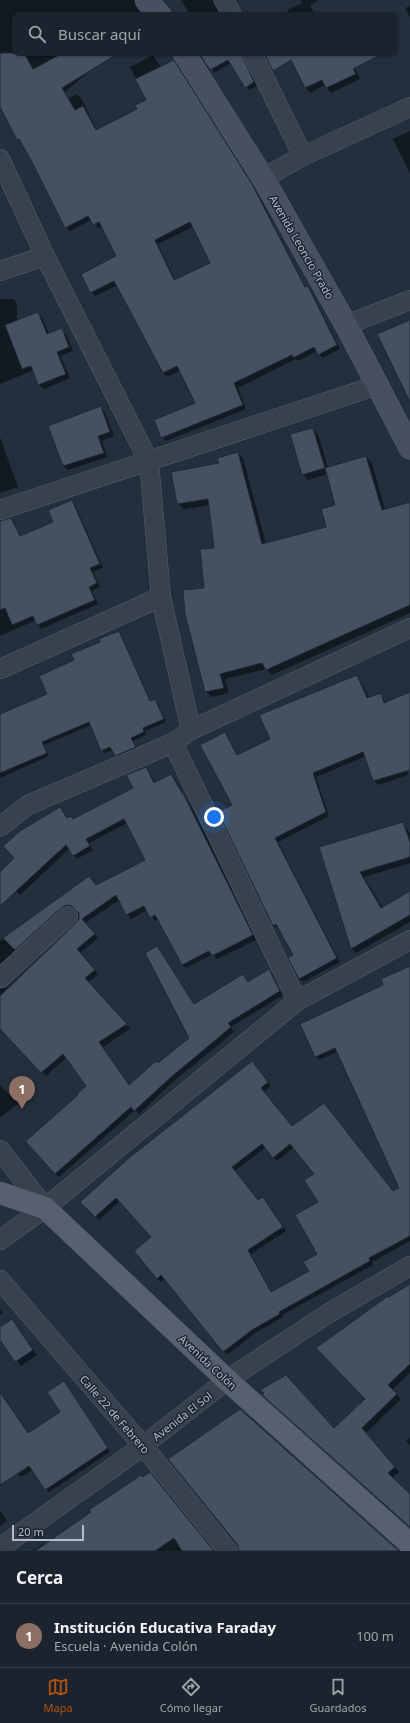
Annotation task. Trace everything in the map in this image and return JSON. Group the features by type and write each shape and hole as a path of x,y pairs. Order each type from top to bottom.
{"main road":[{"path":"146,0 157,12"},
{"name":"Avenida Leoncio Prado","path":"186,56 263,178 346,325 410,448"},
{"name":"Avenida Colón","path":"0,1193 45,1208 227,1380 410,1544"}],"street":[{"path":"225,0 231,12"},
{"path":"253,56 303,156"},
{"path":"263,178 303,156 410,107"},
{"path":"0,159 45,256 149,462 161,598 191,730"},
{"path":"0,271 45,256"},
{"path":"346,325 410,300"},
{"path":"0,510 149,462 378,385"},
{"path":"0,669 161,598"},
{"path":"0,827 28,805 173,743 191,730 410,628"},
{"path":"173,743 297,1001"},
{"path":"0,978 68,916"},
{"path":"0,1240 45,1208 297,1001 410,940"},
{"path":"0,1150 45,1208"},
{"name":"Avenida El Sol","path":"0,1548 143,1446 227,1380 329,1313 410,1266"},
{"name":"Calle 22 de Febrero","path":"0,1280 143,1446 228,1551"}],"building":[{"path":"0,53 12,53 12,56 26,56 33,69 57,56 114,56 62,88 75,110 83,106 96,130 137,109 135,105 146,100 135,79 174,60 252,184 305,287 308,286 337,345 318,355 314,347 293,358 292,355 234,383 243,405 161,438 154,420 195,403 177,366 163,373 114,281 90,293 81,274 116,256 99,222 93,225 88,216 65,228 31,160 19,139 17,140 0,107","holes":["190,222 210,263 174,280 155,240"]},
{"path":"201,56 242,56 254,82 245,88 228,60 210,70"},
{"path":"266,56 378,56 353,69 356,74 326,88 322,80 305,88 291,60 273,71"},
{"path":"38,312 47,334 62,328 69,347 57,352 66,374 38,385 31,366 22,369 5,325"},
{"path":"410,320 410,402 377,334"},
{"path":"101,406 110,432 98,436 104,453 63,466 48,426"},
{"path":"313,428 325,468 302,475 290,434"},
{"path":"238,452 262,544 326,527 321,509 335,505 325,468 366,456 382,510 410,502 410,605 266,670 262,663 220,674 224,688 205,692 185,614 183,590 204,588 200,549 214,548 208,499 177,504 171,472 219,463 217,458"},
{"path":"72,500 100,564 90,568 97,583 89,587 95,600 37,625 33,616 12,625 5,608 0,610 0,521 11,518 20,536 53,522 48,510"},
{"path":"119,631 150,701 155,699 164,719 143,728 144,732 131,738 136,747 115,756 110,747 101,751 89,722 42,742 47,753 0,773 0,714 47,694 39,676 74,660 71,654 100,642 99,639"},
{"path":"357,675 367,698 381,693 384,703 410,692 410,770 373,781 363,752 313,773 326,812 275,838 337,958 299,979 288,958 293,955 276,924 273,926 218,812 232,805 200,745 225,732 237,755 270,739 259,715"},
{"path":"146,767 154,783 171,774 183,793 253,935 212,956 209,951 182,965 155,915 150,918 144,906 126,915 116,895 82,919 95,934 77,949 95,970 85,978 127,1024 99,1042 129,1085 156,1061 158,1063 189,1038 145,953 157,946 194,1004 243,974 248,982 269,969 280,991 228,1023 231,1027 170,1078 134,1111 131,1107 55,1174 26,1142 86,1086 63,1054 41,1073 0,1029 0,996 75,924 79,919 79,913 72,906 66,905 15,950 3,938 89,876 96,885 145,860 124,819 86,839 90,846 73,856 66,845 0,906 0,872 14,858 3,846 20,831 60,807 67,818 71,816 73,819 133,788 126,775"},
{"path":"403,822 410,842 410,857 360,872 381,908 410,891 410,915 351,949 319,847"},
{"path":"410,966 410,1236 369,1258 370,1261 279,1312 280,1314 252,1330 223,1352 161,1275 157,1279 134,1251 151,1237 116,1198 95,1217 80,1202 129,1158 252,1061 268,1082 261,1088 292,1126 324,1103 393,1191 399,1188 335,1048 315,1057 300,1024 383,985 381,979","holes":["262,1144 273,1158 290,1144 314,1174 304,1180 318,1202 295,1215 317,1254 303,1262 309,1271 271,1292 248,1250 283,1227 263,1197 258,1200 232,1167"]},
{"path":"410,1284 410,1364 388,1385 397,1394 362,1428 395,1467 388,1473 410,1494 410,1527 262,1395 264,1393 260,1390 286,1375 334,1428 365,1399 316,1348 388,1296 389,1297"},
{"path":"12,1319 33,1350 15,1362 0,1340 0,1327"},
{"path":"64,1381 108,1448 45,1490 29,1466 0,1485 0,1392 28,1433 60,1412 47,1392"},
{"path":"240,1409 399,1551 239,1551 237,1544 168,1459"},
{"path":"150,1472 214,1551 182,1551 174,1538 155,1551 35,1551 91,1512 89,1510 141,1475 143,1477"}],"place":[{"name":"Institución Educativa Faraday","path":"22,1109"}]}
